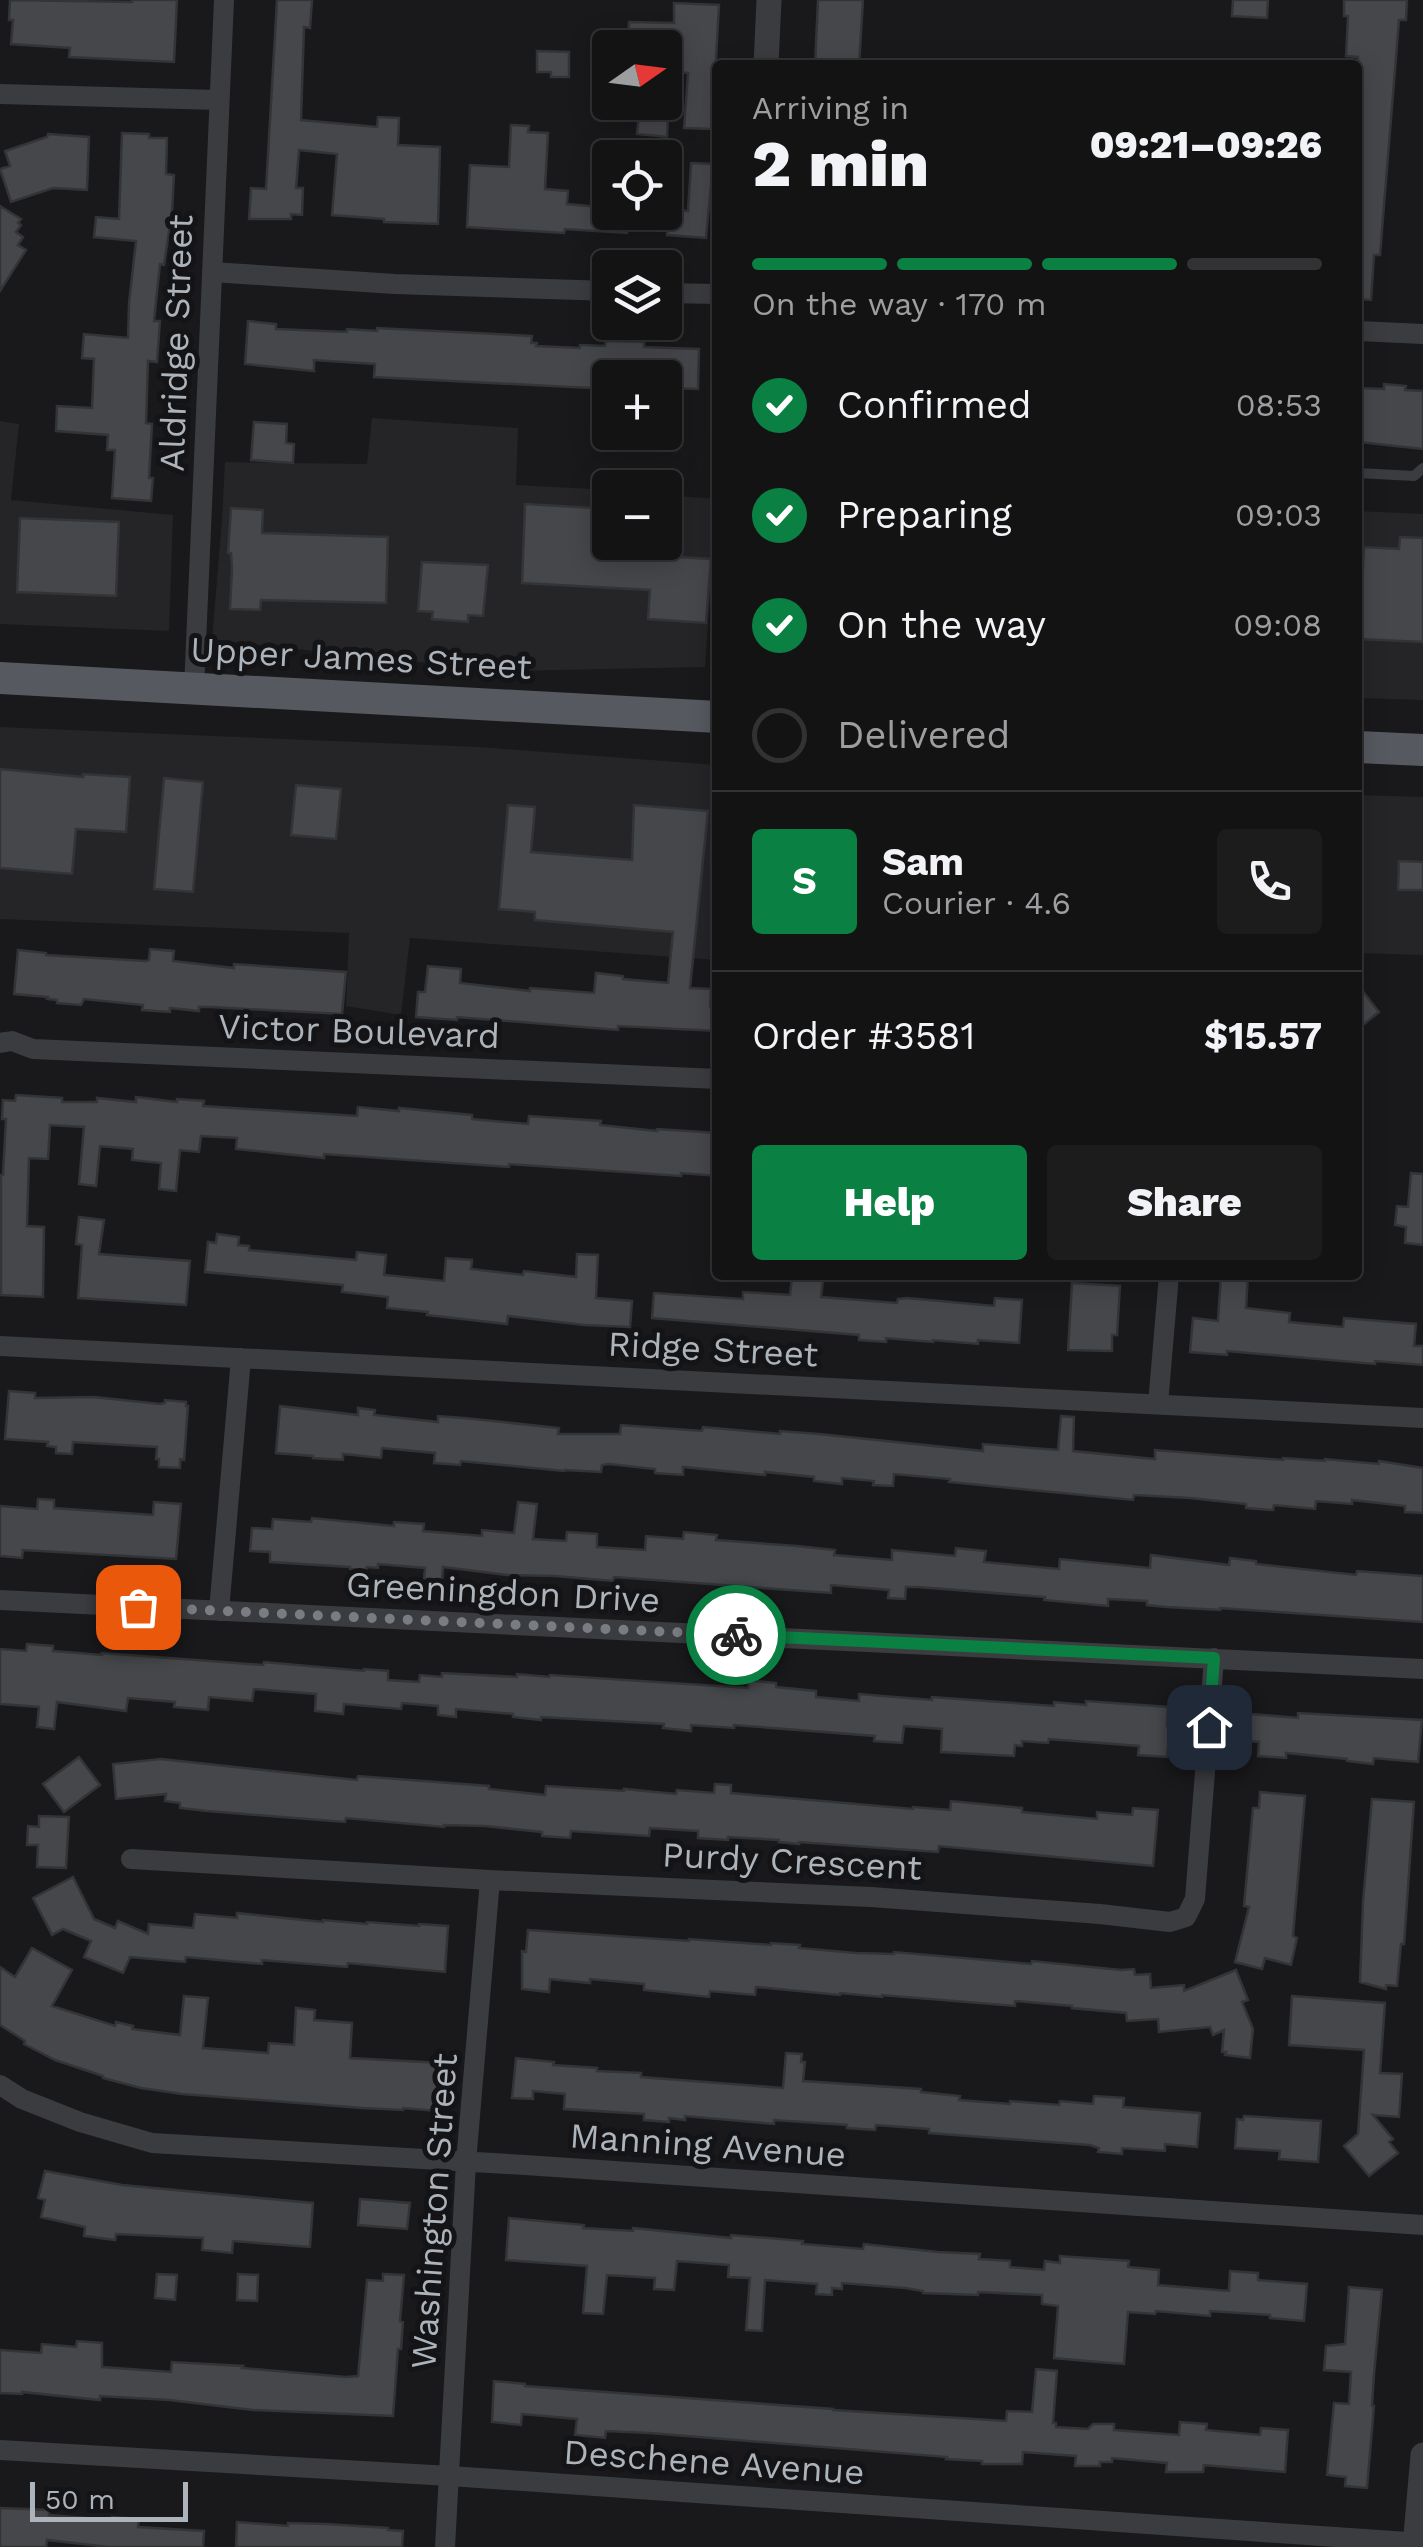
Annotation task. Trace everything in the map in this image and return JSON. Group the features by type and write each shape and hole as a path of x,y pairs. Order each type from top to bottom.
{"main road":[{"name":"Upper James Street","path":"0,678 712,717"},
{"path":"1362,747 1423,750"}],"street":[{"name":"Aldridge Street","path":"194,689 224,0"},
{"path":"766,60 770,0"},
{"path":"0,94 219,100"},
{"path":"212,272 395,284 592,290"},
{"path":"682,293 712,294"},
{"path":"1362,330 1423,334"},
{"name":"Victor Boulevard","path":"0,1043 12,1041 33,1049 712,1079"},
{"path":"1158,1404 1169,1280"},
{"name":"Ridge Street","path":"0,1346 1423,1418"},
{"path":"219,1611 242,1358"},
{"name":"Greeningdon Drive","path":"0,1600 1423,1669"},
{"name":"Purdy Crescent","path":"131,1859 490,1880 871,1896 1170,1922 1186,1917 1194,1899 1214,1658"},
{"name":"Washington Street","path":"445,2547 466,2163 490,1880"},
{"name":"Manning Avenue","path":"0,2086 22,2100 80,2122 152,2143 1423,2226"},
{"name":"Deschene Avenue","path":"0,2450 450,2476 1418,2544"},
{"path":"1418,2544 1423,2456"}],"lane":[{"path":"1362,473 1414,476 1423,468"}],"shaded area":[{"path":"372,418 518,428 516,485 592,489 592,560 682,560 682,496 712,499 705,667 503,671 212,640 225,462 367,464"},
{"path":"0,421 19,424 11,500 173,515 169,631 0,624"},
{"path":"1362,511 1423,514 1423,700 1362,698"},
{"path":"0,727 478,747 712,765 712,960 410,938 401,1015 346,1006 349,933 0,919"},
{"path":"1362,795 1423,797 1423,955 1362,953"}],"building":[{"path":"10,0 177,0 174,62 69,57 70,48 11,44"},
{"path":"277,0 312,0 310,28 304,27 301,120 377,127 378,117 399,118 398,145 440,147 438,224 332,215 337,154 299,150 296,188 303,188 302,215 291,214 291,219 249,219 251,188 266,189"},
{"path":"818,0 863,0 859,60 815,60"},
{"path":"1233,0 1268,0 1267,18 1232,16"},
{"path":"1344,0 1407,0 1406,20 1399,20 1380,255 1374,255 1371,300 1362,299 1362,60 1346,56 1348,16 1344,16"},
{"path":"674,3 719,5 716,60 712,60 712,129 684,128 688,73 682,73 682,30 628,30 629,22 674,23"},
{"path":"537,51 569,52 569,77 537,72"},
{"path":"638,120 668,120 667,137 637,134"},
{"path":"511,125 529,126 528,132 548,133 545,189 568,191 567,204 592,206 592,230 627,230 627,233 467,227 470,165 509,167"},
{"path":"122,133 167,138 166,174 174,175 154,321 160,321 157,362 148,361 146,423 152,424 151,501 112,498 115,450 107,450 108,435 56,431 57,406 92,408 94,359 82,358 84,334 128,338 136,241 94,237 96,217 119,219"},
{"path":"48,134 89,137 87,190 53,188 11,202 0,169 10,166 5,151"},
{"path":"691,163 712,164 706,238 667,235 667,230 682,230 682,211 688,211"},
{"path":"0,206 21,219 16,232 23,237 18,245 26,250 0,291"},
{"path":"248,321 276,324 276,329 347,332 377,328 532,336 531,343 537,343 536,346 580,348 605,346 606,341 699,349 698,389 682,389 682,360 592,360 592,388 374,377 375,364 314,360 314,371 245,364"},
{"path":"1384,384 1423,391 1423,449 1362,442 1362,388 1384,389"},
{"path":"254,422 287,424 286,443 294,444 293,463 251,460"},
{"path":"525,504 592,508 592,560 711,559 706,623 648,619 650,590 522,583"},
{"path":"231,508 263,510 262,533 388,537 386,603 261,600 260,610 230,609"},
{"path":"20,518 119,522 116,596 17,592"},
{"path":"1400,537 1423,538 1423,642 1362,639 1364,547 1399,549"},
{"path":"422,562 488,565 483,616 468,615 468,622 432,619 433,612 418,611"},
{"path":"0,769 130,777 126,832 76,829 72,874 0,868"},
{"path":"164,778 203,782 193,892 154,889"},
{"path":"296,785 341,789 336,839 291,835"},
{"path":"508,805 535,807 531,852 632,860 634,805 708,811 690,988 711,989 712,1031 618,1026 618,1030 416,1017 418,992 425,992 428,966 461,969 460,983 530,991 594,993 596,973 668,983 673,932 535,920 535,912 499,909"},
{"path":"1399,861 1423,862 1423,890 1398,890"},
{"path":"150,949 174,951 173,961 234,968 234,964 346,972 342,1014 211,1007 199,1007 199,1011 170,1008 170,1012 84,999 81,1005 57,1003 48,997 14,994 18,950 146,961"},
{"path":"1362,990 1379,1012 1362,1026"},
{"path":"16,1095 62,1098 62,1102 97,1102 97,1098 136,1102 136,1097 204,1101 203,1106 357,1116 358,1107 399,1108 528,1124 529,1116 601,1121 600,1125 657,1131 712,1133 712,1176 324,1154 324,1158 236,1149 237,1138 201,1136 199,1152 180,1150 176,1191 159,1189 161,1163 132,1160 133,1149 100,1146 96,1186 79,1184 84,1127 50,1125 48,1159 29,1158 27,1226 44,1227 43,1297 1,1295 1,1175 6,1119 2,1119 3,1100 15,1101"},
{"path":"1411,1173 1423,1174 1423,1245 1405,1243 1406,1227 1395,1225 1397,1206 1408,1207"},
{"path":"79,1217 104,1220 99,1254 190,1261 186,1305 78,1298 82,1245 76,1244"},
{"path":"217,1234 239,1237 238,1245 249,1246 249,1250 356,1260 357,1252 386,1255 384,1275 444,1281 446,1258 472,1260 471,1269 576,1277 577,1254 598,1255 596,1298 632,1301 630,1327 508,1316 507,1324 427,1315 428,1312 387,1308 388,1297 342,1292 343,1285 205,1272 208,1242 216,1243"},
{"path":"792,1280 823,1280 821,1297 897,1303 898,1299 907,1298 994,1306 995,1298 1022,1300 1019,1343 886,1338 886,1342 859,1340 859,1335 652,1318 654,1293 743,1299 743,1292 790,1295"},
{"path":"1221,1280 1248,1280 1246,1308 1290,1313 1289,1322 1343,1327 1344,1318 1416,1324 1414,1346 1423,1346 1423,1365 1227,1351 1227,1355 1190,1352 1193,1318 1218,1321"},
{"path":"1072,1283 1120,1286 1117,1335 1112,1335 1112,1351 1068,1350"},
{"path":"9,1391 35,1393 35,1398 186,1402 184,1460 180,1459 180,1468 159,1467 157,1447 73,1442 72,1454 56,1453 56,1447 47,1446 48,1442 5,1439"},
{"path":"280,1406 358,1415 358,1408 375,1410 374,1415 438,1422 438,1416 464,1418 559,1428 558,1434 620,1434 621,1425 702,1431 703,1427 983,1451 983,1444 1058,1450 1061,1416 1074,1417 1073,1451 1155,1459 1155,1450 1283,1460 1379,1461 1423,1468 1423,1513 1405,1512 1405,1506 1352,1500 1352,1504 1316,1501 1315,1509 1274,1505 1273,1510 1190,1498 1134,1495 1133,1500 894,1474 893,1486 842,1478 842,1484 814,1481 814,1477 683,1467 683,1475 609,1464 602,1465 601,1472 461,1461 460,1465 434,1463 435,1453 382,1448 381,1458 343,1454 343,1460 313,1458 276,1453"},
{"path":"38,1499 54,1500 54,1508 153,1515 154,1502 181,1504 176,1559 23,1550 22,1558 0,1556 0,1506 37,1509"},
{"path":"518,1502 537,1504 533,1539 566,1541 567,1532 597,1534 597,1547 645,1550 646,1536 683,1539 684,1532 717,1535 716,1540 835,1550 834,1555 892,1560 892,1550 955,1556 956,1548 986,1551 984,1562 1059,1569 1060,1559 1150,1568 1151,1555 1229,1565 1230,1558 1356,1575 1357,1571 1423,1576 1423,1622 1167,1607 1147,1605 1147,1601 1108,1599 1108,1606 918,1587 906,1587 905,1599 888,1598 889,1590 831,1585 831,1593 614,1577 613,1581 507,1575 443,1567 442,1580 424,1579 425,1568 378,1564 378,1568 367,1567 366,1571 270,1562 270,1552 250,1551 252,1528 272,1529 273,1519 424,1524 423,1531 482,1536 482,1530 514,1533"},
{"path":"27,1644 53,1646 53,1651 102,1655 388,1671 388,1680 419,1682 420,1675 442,1677 442,1673 550,1675 748,1688 749,1680 816,1691 816,1697 859,1701 859,1694 1054,1706 1054,1702 1086,1705 1086,1701 1168,1707 1170,1727 1167,1757 1138,1755 1139,1746 1049,1739 1048,1743 1022,1741 1022,1746 1015,1745 1014,1756 941,1752 942,1729 904,1726 902,1743 874,1741 875,1736 734,1725 691,1725 691,1731 663,1728 664,1724 541,1720 456,1709 456,1717 438,1715 438,1706 402,1703 401,1709 344,1704 343,1714 315,1711 316,1694 254,1689 252,1701 209,1697 208,1710 174,1707 175,1702 128,1698 126,1711 57,1702 54,1729 37,1727 39,1707 0,1704 0,1649 26,1651"},
{"path":"1239,1713 1422,1720 1418,1762 1374,1758 1373,1764 1286,1753 1286,1758 1258,1756 1259,1742 1237,1740"},
{"path":"79,1757 100,1785 64,1812 43,1784"},
{"path":"161,1759 357,1780 358,1776 489,1786 545,1795 546,1786 714,1793 715,1784 731,1785 731,1793 913,1809 950,1810 951,1801 1097,1819 1097,1812 1132,1815 1133,1808 1158,1810 1153,1866 939,1846 938,1852 698,1838 698,1831 650,1828 649,1836 571,1831 570,1838 485,1826 444,1827 346,1818 345,1822 207,1811 180,1808 180,1803 165,1801 166,1794 116,1799 113,1764"},
{"path":"1260,1792 1305,1796 1293,1936 1297,1938 1291,1965 1265,1958 1262,1969 1235,1962 1249,1907 1244,1906 1253,1808 1259,1808"},
{"path":"1372,1799 1414,1802 1404,1944 1397,1986 1386,1985 1386,1989 1360,1982"},
{"path":"39,1816 69,1817 66,1868 37,1867 38,1845 27,1845 28,1826 39,1827"},
{"path":"73,1877 94,1919 115,1928 118,1921 148,1934 149,1924 193,1928 195,1914 448,1926 445,1972 348,1963 347,1967 262,1960 262,1964 130,1957 123,1973 84,1957 91,1941 63,1929 52,1935 33,1898"},
{"path":"528,1930 1134,1969 1135,1975 1150,1974 1151,1988 1184,1985 1184,1991 1236,1970 1248,2000 1242,2002 1253,2029 1250,2058 1222,2052 1224,2030 1213,2035 1210,2027 1159,2032 1158,2019 1127,2021 1126,2013 1072,2006 1015,2001 1015,2006 756,1987 755,1995 710,1991 709,1997 644,1990 644,1984 590,1979 590,1983 550,1979 549,1992 522,1989 522,1951 526,1952"},
{"path":"32,1948 72,1970 52,2006 115,2026 116,2022 133,2026 132,2029 180,2035 184,1996 208,1998 203,2048 268,2053 269,2043 294,2045 296,2008 315,2010 314,2020 352,2023 350,2058 442,2063 437,2111 182,2094 103,2078 55,2060 24,2044 0,2025 0,1967 15,1977"},
{"path":"1292,1996 1385,2003 1380,2073 1402,2074 1399,2117 1373,2115 1393,2139 1389,2142 1398,2153 1369,2176 1344,2146 1358,2134 1364,2050 1289,2045"},
{"path":"786,2053 802,2054 803,2081 921,2089 960,2096 959,2100 1010,2104 1093,2104 1094,2096 1124,2098 1123,2107 1200,2113 1197,2147 1165,2144 1165,2151 1122,2148 1122,2154 1098,2152 1099,2148 1090,2145 929,2133 929,2129 876,2125 875,2130 685,2116 685,2120 669,2118 669,2122 644,2120 644,2114 564,2109 565,2094 533,2091 533,2099 512,2098 516,2058 597,2071 641,2073 641,2077 783,2088"},
{"path":"1244,2116 1321,2121 1318,2162 1279,2159 1280,2151 1235,2148 1237,2119 1243,2120"},
{"path":"45,2171 122,2185 313,2203 310,2247 233,2241 232,2253 202,2250 203,2238 116,2234 115,2240 84,2236 85,2227 41,2217 45,2200 38,2198"},
{"path":"360,2199 410,2203 407,2229 358,2225"},
{"path":"509,2218 584,2225 583,2228 633,2228 863,2249 864,2244 980,2254 979,2259 1010,2261 1010,2267 1044,2270 1045,2261 1060,2263 1060,2256 1129,2261 1128,2267 1159,2270 1158,2285 1229,2291 1230,2271 1258,2273 1258,2280 1307,2284 1304,2321 1210,2311 1210,2316 1128,2312 1124,2364 1054,2358 1058,2306 1042,2304 1042,2295 923,2293 842,2283 842,2289 832,2288 832,2295 816,2294 817,2284 765,2280 762,2331 746,2330 750,2278 728,2277 729,2265 677,2261 674,2290 654,2289 655,2278 607,2275 603,2314 583,2313 587,2266 506,2260"},
{"path":"157,2274 177,2275 175,2300 155,2298"},
{"path":"238,2274 258,2275 257,2301 237,2300"},
{"path":"383,2274 404,2275 393,2416 0,2393 0,2350 41,2353 42,2344 76,2347 77,2341 102,2343 102,2367 171,2372 172,2362 358,2376 367,2280 383,2281"},
{"path":"1349,2287 1382,2290 1367,2488 1345,2486 1346,2477 1327,2475 1334,2403 1349,2404 1351,2372 1324,2370 1326,2346 1345,2344"},
{"path":"1036,2369 1057,2371 1053,2423 1056,2427 1088,2429 1093,2424 1114,2424 1114,2430 1179,2435 1180,2422 1207,2424 1206,2430 1260,2435 1261,2428 1288,2430 1285,2472 1204,2465 1203,2472 1166,2472 1167,2463 1112,2458 1112,2462 1100,2462 1100,2466 1075,2466 1076,2456 1023,2452 1022,2464 982,2464 947,2457 649,2433 606,2431 605,2438 575,2435 577,2419 522,2414 521,2425 492,2422 494,2381 1006,2421 1007,2411 1032,2412"},
{"path":"0,2508 49,2510 49,2515 111,2520 139,2519 138,2527 204,2531 203,2547 109,2547 47,2540 46,2547 0,2547"},
{"path":"237,2522 388,2528 403,2531 402,2547 236,2547"}],"way so far":[{"path":"138,1607 736,1635"}],"route":[{"path":"736,1635 1214,1658 1209,1727"}]}
